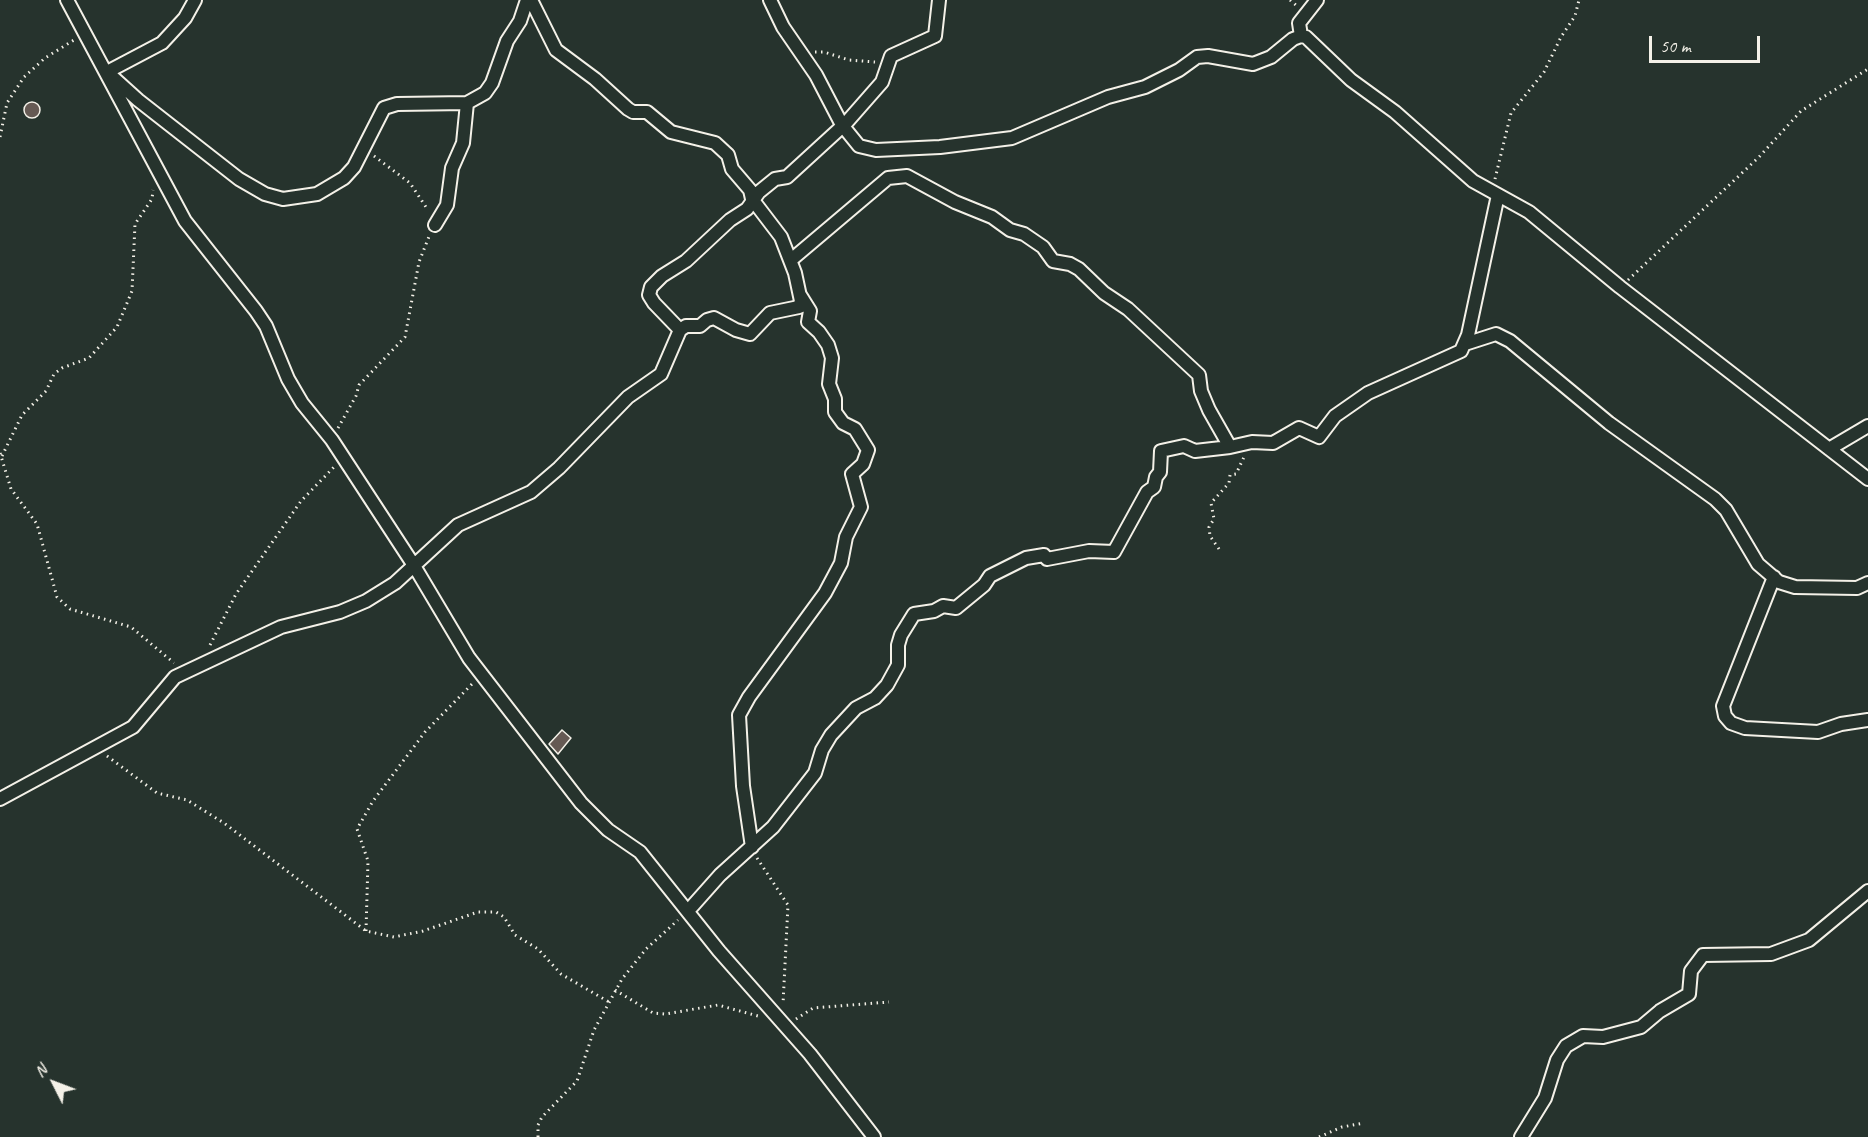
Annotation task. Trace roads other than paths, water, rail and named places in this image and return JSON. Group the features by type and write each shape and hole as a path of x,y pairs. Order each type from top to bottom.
{"street":[{"path":"68,0 185,221 266,326 288,379 302,403 332,440 482,674 581,803 608,830 640,852 874,1137"},
{"path":"107,72 162,43 184,18 195,0"},
{"path":"107,72 138,100 239,179 265,194 283,199 317,194 344,178 364,150 381,113 389,106 466,103 485,93 492,83 505,46 529,0"},
{"path":"0,798 134,727 172,680 184,672 296,622 334,614 360,604 395,583 413,564 464,521 531,492 546,481 628,397 661,374 680,330 687,326 700,326 714,318 736,330 750,334 770,313 799,307 800,295 791,260 781,237 752,199 750,190 732,169 728,155 715,143 671,132 647,112 633,112 556,50 529,0"},
{"path":"770,0 799,52 816,75 842,125 859,146 876,150 940,147 1012,138 1108,97 1152,84 1197,57 1208,56 1253,64 1271,57 1300,36"},
{"path":"680,330 654,303 649,295 651,288 662,276 686,261 730,220 747,209 752,199 775,179 787,177 842,125 882,82 891,56 935,36 939,0"},
{"path":"1300,36 1299,23 1317,0"},
{"path":"1300,36 1314,43 1351,80 1395,112 1473,181 1529,212 1620,287 1868,479"},
{"path":"435,225 447,205 452,168 463,143 466,103"},
{"path":"791,260 888,178 907,176 955,202 992,217 1010,230 1024,234 1043,247 1053,261 1070,264 1079,269 1104,293 1128,309 1199,375 1201,391 1209,410 1230,447"},
{"path":"1465,344 1495,193"},
{"path":"752,847 743,786 739,715 748,697 825,593 841,562 846,537 861,507 852,474 863,464 868,450 855,429 843,423 835,412 835,399 829,384 833,370 830,352 819,332 808,322 810,310 800,295"},
{"path":"688,911 701,894 779,821 815,773 822,750 831,735 856,708 875,698 896,673 898,645 912,616 934,611 943,606 956,608 984,585 990,576 1026,558 1044,555 1047,559 1089,551 1114,552 1148,492 1154,487 1156,477 1160,472 1161,450 1184,446 1196,451 1246,443 1273,442 1299,428 1319,437 1335,416 1368,393 1455,355 1465,344 1487,335 1503,336 1609,423 1715,499 1726,510 1758,564 1774,577 1795,587 1857,588 1868,583"},
{"path":"1829,449 1868,426"},
{"path":"1774,577 1723,706 1725,716 1731,723 1745,728 1818,732 1841,724 1868,720"},
{"path":"1521,1137 1545,1098 1557,1060 1566,1046 1583,1036 1603,1037 1641,1027 1660,1011 1689,994 1693,967 1703,955 1771,954 1809,940 1868,891"}]}
